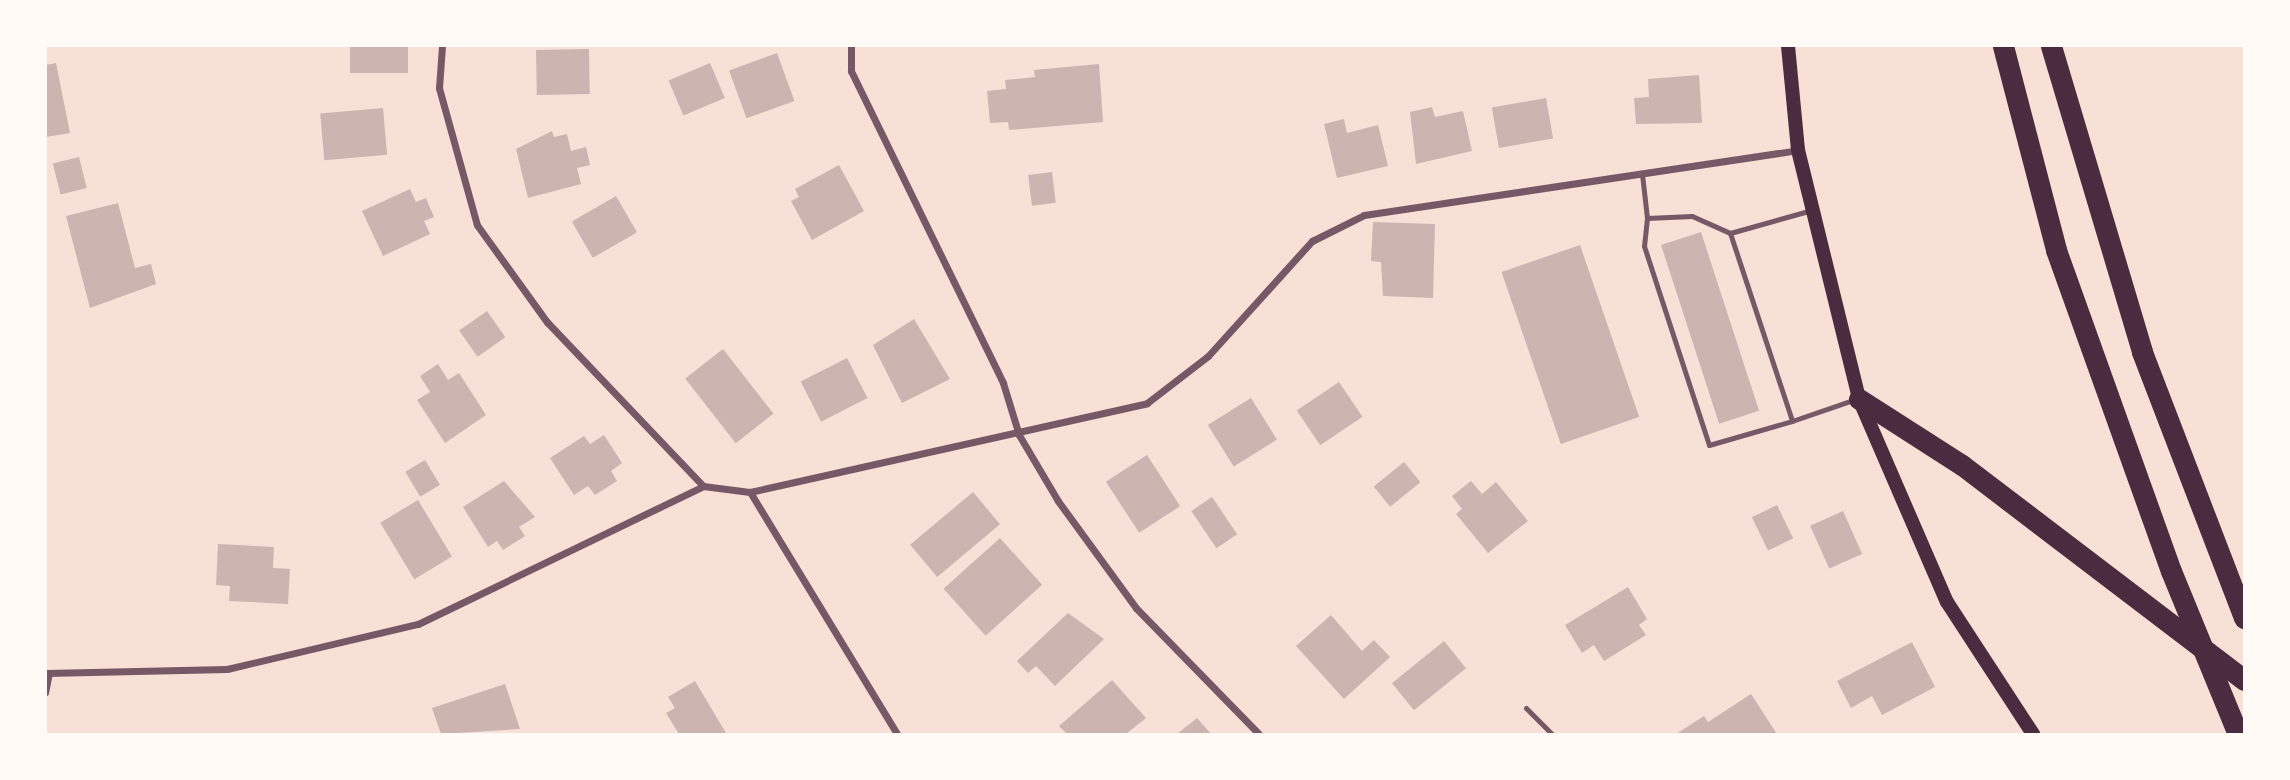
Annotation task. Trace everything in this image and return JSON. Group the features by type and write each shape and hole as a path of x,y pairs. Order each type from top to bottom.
{"highway":[{"path":"2003,46 2056,250 2171,571 2238,734"},
{"path":"2051,46 2142,352 2245,618"},
{"path":"1859,399 1962,465 2245,680"}],"main road":[{"path":"1788,46 1798,150 1859,399 1947,602 2033,734"}],"street":[{"path":"442,46 439,88 477,225 547,322 703,486"},
{"path":"851,46 851,71 1003,383 1019,435 1058,501 1136,608 1259,734"},
{"path":"48,673 227,670 418,624 703,486 750,492 1019,435 1147,403 1208,356 1311,241 1364,215 1798,150"},
{"path":"750,492 897,734"}],"lane":[{"path":"1642,174 1647,218 1644,246 1709,445 1859,399"},
{"path":"1647,218 1692,216 1730,233 1811,209"},
{"path":"1730,233 1792,421"},
{"path":"46,693 48,673"},
{"path":"1526,708 1552,734"}],"building":[{"path":"350,46 408,46 408,73 350,73"},
{"path":"589,49 590,94 537,95 536,50"},
{"path":"777,53 794,101 747,118 729,70"},
{"path":"56,63 70,133 46,137 46,65"},
{"path":"710,63 725,98 683,116 669,81"},
{"path":"1099,64 1103,122 1009,130 1008,122 990,123 987,91 1006,89 1005,80 1035,77 1034,70"},
{"path":"1699,75 1702,123 1636,124 1634,98 1649,97 1648,79"},
{"path":"1546,98 1553,138 1499,148 1492,108"},
{"path":"1432,107 1435,117 1463,111 1472,151 1416,164 1410,112"},
{"path":"383,108 387,155 324,160 320,113"},
{"path":"1344,119 1347,133 1378,125 1388,166 1337,178 1324,124"},
{"path":"552,131 554,137 567,134 571,151 586,147 590,165 577,168 581,184 528,198 516,149"},
{"path":"79,157 87,188 61,195 53,164"},
{"path":"839,165 864,211 812,240 791,201 799,197 795,189"},
{"path":"1052,172 1056,203 1032,206 1028,175"},
{"path":"410,189 416,202 426,198 434,217 424,221 430,234 383,256 362,211"},
{"path":"616,196 637,232 593,258 572,222"},
{"path":"118,203 135,268 151,264 156,284 90,308 66,216"},
{"path":"1373,222 1435,224 1433,298 1383,296 1381,262 1371,261"},
{"path":"1701,232 1759,411 1719,424 1661,245"},
{"path":"1580,245 1639,417 1561,444 1502,272"},
{"path":"487,311 505,337 478,357 459,331"},
{"path":"914,319 950,379 902,403 873,345"},
{"path":"723,349 773,414 736,443 685,379"},
{"path":"847,358 867,398 821,422 801,382"},
{"path":"438,364 448,380 459,373 486,415 445,443 417,400 430,392 420,376"},
{"path":"1339,382 1362,417 1320,445 1297,411"},
{"path":"1251,398 1277,440 1234,467 1208,425"},
{"path":"604,435 622,463 611,471 617,481 595,495 588,486 574,495 550,458 584,436 590,444"},
{"path":"1147,455 1180,506 1139,533 1106,482"},
{"path":"425,460 440,485 420,497 405,472"},
{"path":"1404,462 1420,482 1390,507 1374,487"},
{"path":"504,481 535,517 519,527 525,536 503,550 497,541 488,547 463,507"},
{"path":"1471,481 1482,494 1496,482 1528,521 1488,553 1456,514 1462,509 1452,496"},
{"path":"973,492 1000,524 937,577 910,545"},
{"path":"1212,497 1237,534 1216,548 1191,511"},
{"path":"418,500 452,557 414,579 380,523"},
{"path":"1777,505 1793,538 1768,551 1752,517"},
{"path":"1843,511 1862,554 1829,569 1810,526"},
{"path":"1000,538 1042,585 986,636 944,589"},
{"path":"218,544 274,547 273,568 290,569 288,604 229,601 230,586 216,585"},
{"path":"1628,587 1647,619 1639,625 1646,635 1604,661 1594,645 1582,653 1565,625"},
{"path":"1068,613 1104,639 1055,686 1036,666 1028,673 1017,661"},
{"path":"1331,615 1362,651 1374,640 1390,657 1344,699 1296,646"},
{"path":"1444,641 1466,668 1414,710 1392,683"},
{"path":"1912,642 1935,687 1882,715 1872,696 1851,708 1837,681"},
{"path":"1112,680 1146,718 1126,734 1067,734 1059,726"},
{"path":"695,681 726,733 679,734 666,713 675,708 668,697"},
{"path":"505,684 520,729 441,734 432,708"},
{"path":"1751,694 1777,734 1676,734 1704,716 1708,722"},
{"path":"1197,718 1211,734 1177,734"}]}
